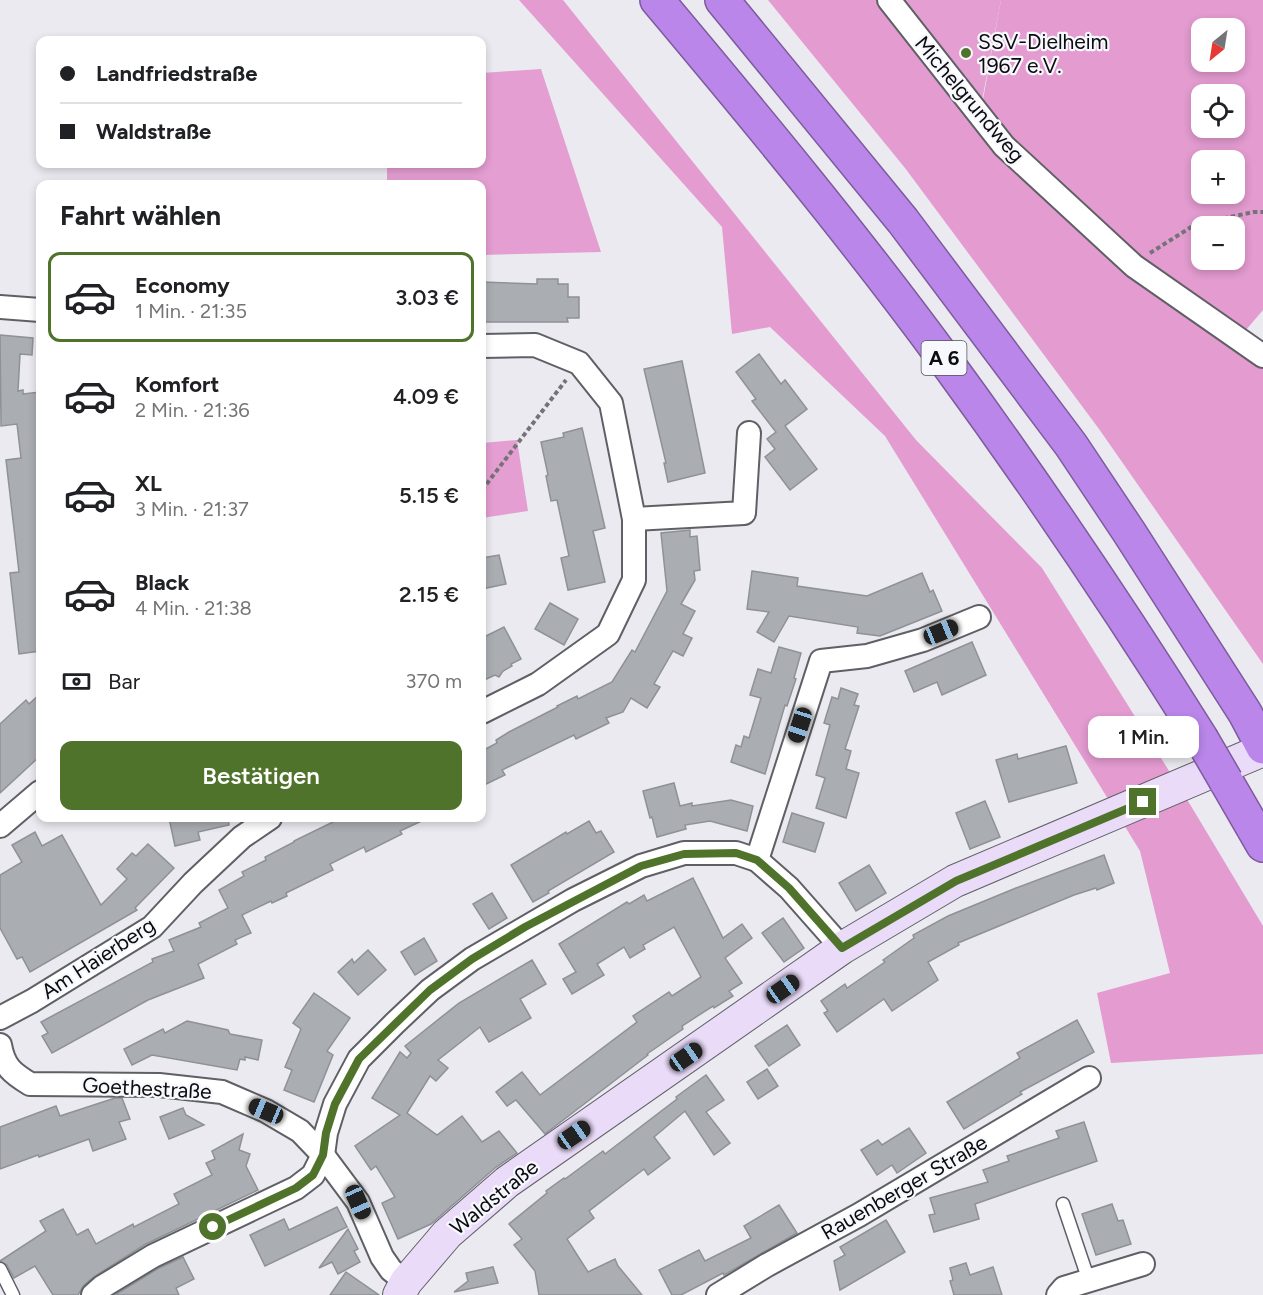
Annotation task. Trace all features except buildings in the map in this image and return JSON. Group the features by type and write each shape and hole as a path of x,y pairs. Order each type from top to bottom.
{"highway":[{"name":"A 6","path":"657,0 796,167 944,359 1085,557 1201,738 1263,845"},
{"name":"A 6","path":"722,0 903,221 1064,435 1129,531 1245,713 1263,748"}],"street":[{"name":"Michelgrundweg","path":"890,0 1004,146 1134,266 1263,356"},
{"path":"0,307 36,310"},
{"path":"486,346 535,345 579,363 611,403 634,519 634,580 608,634 538,684 486,710"},
{"path":"634,519 744,513 749,433"},
{"path":"757,860 821,661 867,656 923,640 979,617"},
{"name":"Waldstraße","path":"402,1288 447,1234 507,1182 842,948 956,881 1263,748"},
{"path":"0,826 36,795"},
{"name":"Am Haierberg","path":"0,1018 32,1002 152,927 238,827 256,822"},
{"path":"93,1295 102,1287 153,1256 296,1188 313,1175 323,1155 326,1133 335,1104 359,1059 430,990 472,959 573,900 641,866 684,854 736,853 757,860 789,888 842,948"},
{"name":"Goethestraße","path":"0,1045 7,1077 30,1084 159,1085 222,1092 266,1111 300,1131 323,1155 358,1202 382,1257 402,1288"},
{"name":"Rauenberger Straße","path":"718,1295 767,1265 859,1215 1089,1078"},
{"path":"1058,1295 1064,1288 1143,1264"}],"lane":[{"path":"1063,1204 1089,1281"},
{"path":"0,1269 13,1295"}],"path":[{"path":"1134,266 1156,248 1196,224 1263,212"},
{"path":"486,485 579,363"}],"shaded area":[{"path":"519,0 563,0 916,440 1042,568 1263,926 1263,1054 1111,1063 1097,993 1170,973 1140,851 885,436 770,327 732,334 722,227"},
{"path":"768,0 902,0 982,105 1001,0 1263,0 1263,310 1239,338 1263,360 1263,664 1099,429 905,168"},
{"name":"SSV-Dielheim 1967 e.V.","path":"902,0 1001,0 981,106"},
{"path":"541,69 601,252 486,255 486,180 387,180 387,168 486,168 486,73"},
{"path":"517,440 528,511 486,517 486,443"}],"place":[{"name":"SSV-Dielheim 1967 e.V.","path":"966,53"}],"route":[{"path":"213,1227 296,1188 313,1175 323,1155 326,1133 335,1104 359,1059 430,990 472,959 525,927 641,866 684,854 736,853 757,860 789,888 842,948 956,881 1143,802"}]}
